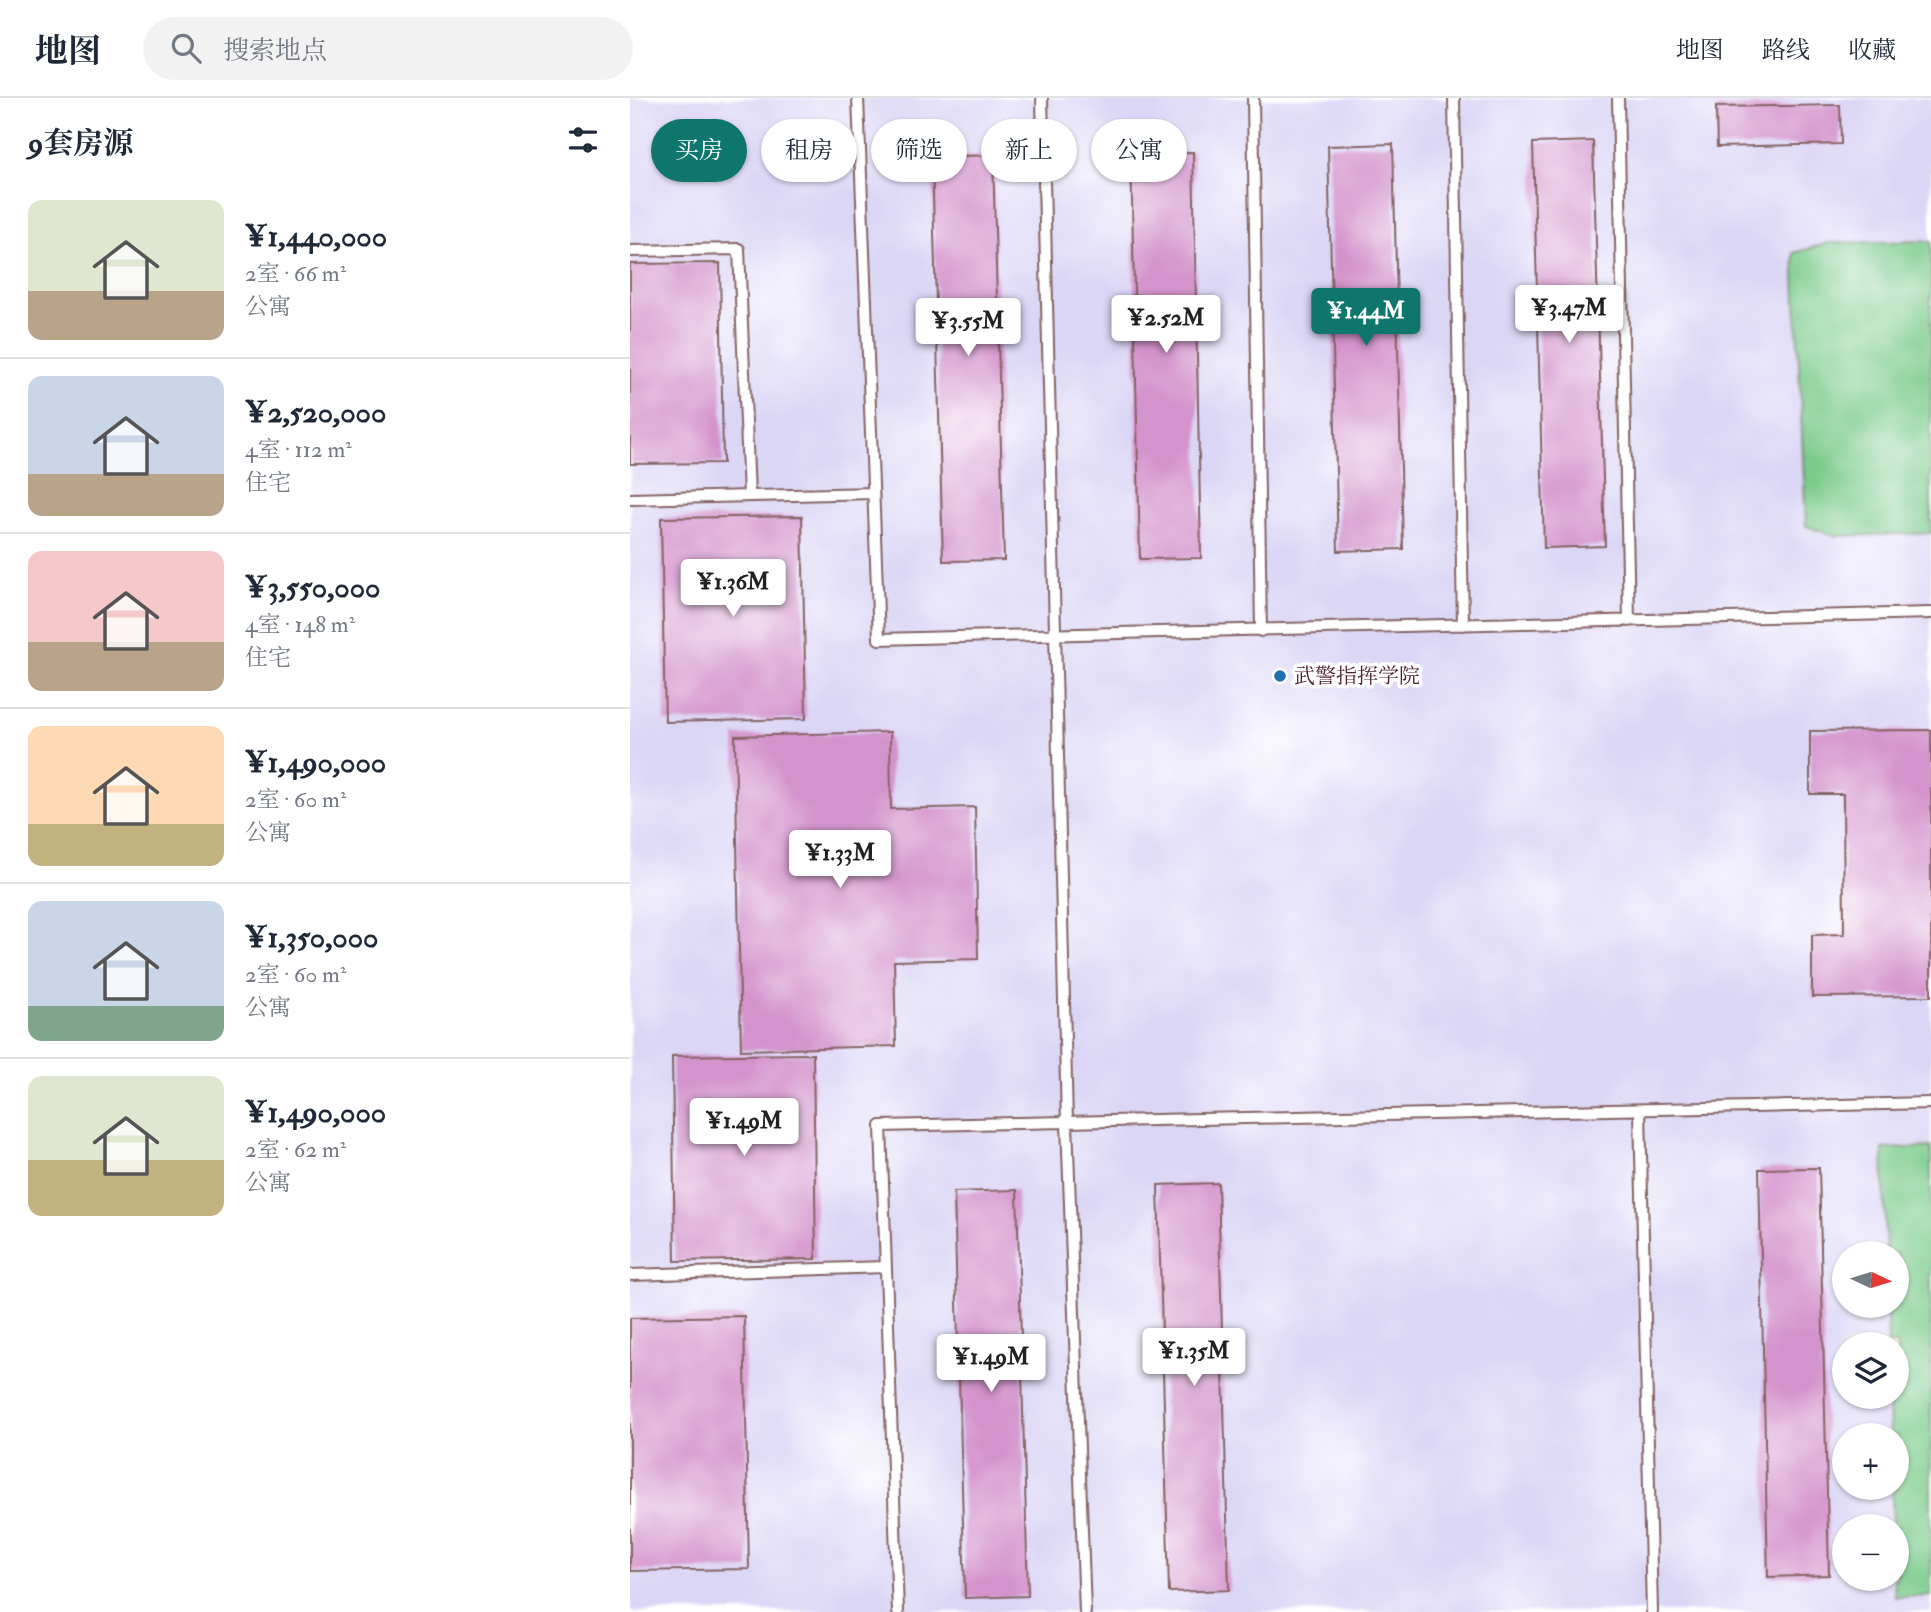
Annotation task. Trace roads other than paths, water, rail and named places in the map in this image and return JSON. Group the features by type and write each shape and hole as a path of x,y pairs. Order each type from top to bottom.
{"lane":[{"path":"858,98 879,639 1931,613"},
{"path":"1042,98 1067,1123 1085,1612"},
{"path":"1253,98 1261,631"},
{"path":"1454,98 1463,625"},
{"path":"1618,98 1629,621"},
{"path":"630,251 739,249 749,496"},
{"path":"630,499 873,493"},
{"path":"898,1612 881,1126 1931,1103"},
{"path":"1640,1111 1652,1612"},
{"path":"630,1275 886,1267"}],"place":[{"name":"武警指挥学院","path":"1280,676"}]}
